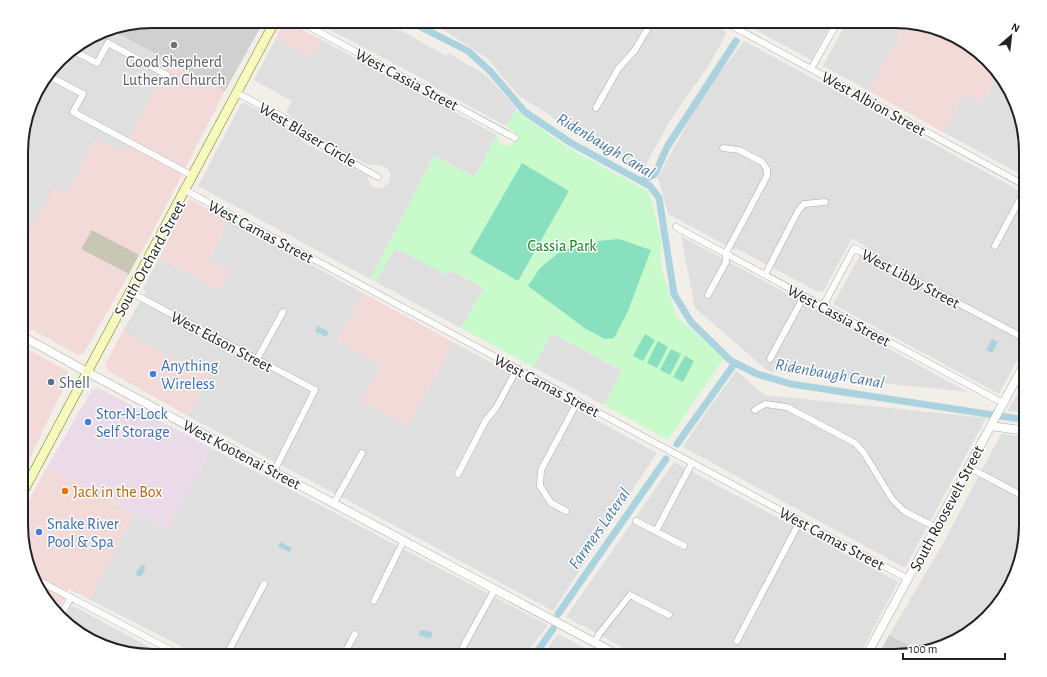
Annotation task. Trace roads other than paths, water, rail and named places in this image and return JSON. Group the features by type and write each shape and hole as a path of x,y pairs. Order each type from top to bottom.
{"main road":[{"name":"South Orchard Street","path":"28,483 271,28"}],"street":[{"name":"West Cassia Street","path":"312,28 515,138"},
{"path":"596,108 618,69 635,50 648,28"},
{"name":"West Albion Street","path":"741,28 811,69 1019,183"},
{"path":"811,69 834,28"},
{"path":"78,53 97,63 108,43 168,75"},
{"path":"53,78 83,94 73,112 193,176"},
{"name":"West Blaser Circle","path":"237,93 284,117 305,136 378,177"},
{"path":"708,295 726,262 726,253 766,176 767,168 762,162 740,150 723,148"},
{"name":"West Camas Street","path":"185,190 578,401 691,465 908,579"},
{"path":"995,246 1019,200"},
{"path":"765,275 798,211 804,204 825,202"},
{"name":"West Cassia Street","path":"676,227 1003,403"},
{"name":"West Libby Street","path":"823,306 854,248 1019,336"},
{"name":"West Edson Street","path":"130,292 315,390 274,471"},
{"path":"770,360 804,296"},
{"path":"258,359 283,312"},
{"name":"West Kootenai Street","path":"28,339 605,648"},
{"path":"458,474 486,420 496,408 517,369"},
{"name":"South Roosevelt Street","path":"870,649 1019,374"},
{"path":"566,511 551,503 540,486 541,470 578,401"},
{"path":"755,410 765,404 787,406 855,443 864,453 892,499 904,511 935,528"},
{"path":"994,419 1019,428"},
{"path":"334,503 362,453"},
{"path":"656,531 691,465"},
{"path":"968,467 1019,494"},
{"path":"636,521 684,546"},
{"path":"737,641 800,521"},
{"path":"374,600 404,540"},
{"path":"43,582 169,649"},
{"path":"230,649 264,584"},
{"path":"463,647 495,589"},
{"path":"595,642 599,634 630,595 669,615"},
{"path":"63,612 71,597"},
{"path":"347,649 355,634"}],"water":[{"path":"318,326 329,332 326,337 315,331"},
{"path":"992,339 998,342 992,353 986,350"},
{"path":"280,542 292,548 289,552 278,546"},
{"path":"141,565 145,566 144,572 140,576 137,576 136,571"},
{"path":"420,630 432,632 431,638 419,636"}],"waterway":[{"name":"Ridenbaugh Canal","path":"423,28 468,51 490,71 525,112 571,143 650,186 659,198 674,294 691,322 731,361 757,374 791,384 1019,419"},
{"path":"641,181 655,174 667,147 736,41"},
{"name":"Farmers Lateral","path":"677,444 735,363"},
{"name":"Farmers Lateral","path":"558,614 666,459"},
{"name":"Farmers Lateral","path":"539,649 553,629"}],"place":[{"name":"Good Shepherd Lutheran Church","path":"174,45"},
{"name":"Anything Wireless","path":"153,374"},
{"name":"Shell","path":"51,382"},
{"name":"Stor-N-Lock Self Storage","path":"88,422"},
{"name":"Jack in the Box","path":"65,491"},
{"name":"Snake River Pool & Spa","path":"39,532"}],"park label":[{"name":"Cassia Park","path":"562,245"}]}
